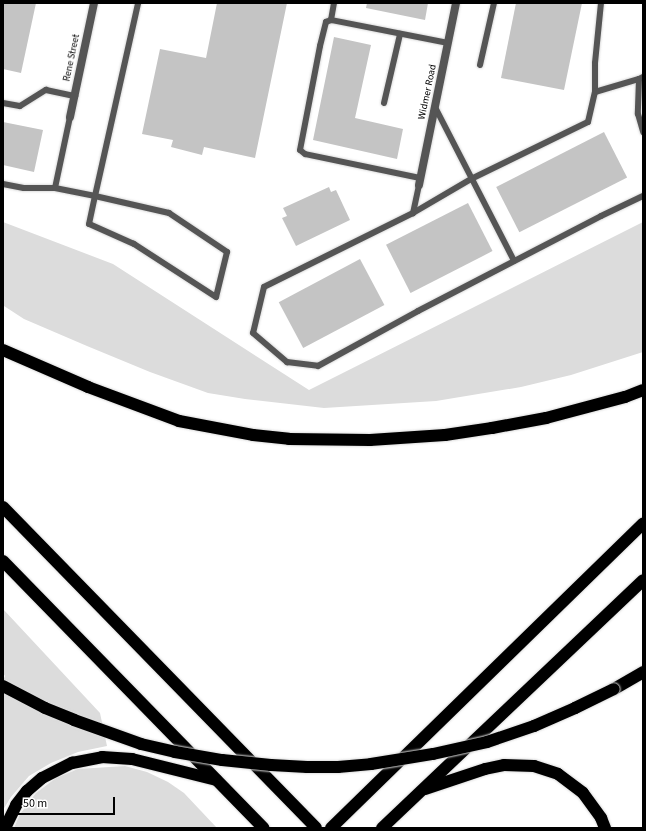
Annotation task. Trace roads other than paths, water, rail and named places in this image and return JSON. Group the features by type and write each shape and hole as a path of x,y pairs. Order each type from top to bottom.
{"highway":[{"path":"3,350 88,387 179,421 246,434 289,439 370,440 445,435 485,430 546,418 643,390"},
{"path":"3,506 316,828"},
{"path":"331,828 643,523"},
{"path":"3,561 264,828"},
{"path":"382,828 643,580"},
{"path":"3,686 45,708 74,720 148,746 222,760 271,765 323,767 370,764 409,758 488,742 534,726 575,708 614,689 643,672"},
{"path":"4,828 16,805 27,791 42,778 72,763 102,757 132,759 217,780"},
{"path":"421,790 485,769 504,765 534,766 558,774 583,793 601,818 605,828"}],"street":[{"name":"Rene Street","path":"70,117 94,3"},
{"name":"Widmer Road","path":"419,181 456,3"}],"lane":[{"path":"3,184 24,188 55,188 95,196 169,213 227,252 216,297 134,244 89,224 95,196 138,3"},
{"path":"331,20 334,3"},
{"path":"480,65 494,3"},
{"path":"601,3 595,63 595,92 588,122 471,179 413,213 264,287 253,333 287,362 318,366 514,261 643,196"},
{"path":"413,213 419,181 305,154 300,150 326,22 331,20 448,43"},
{"path":"384,102 400,34"},
{"path":"595,92 641,78 638,114 643,132"},
{"path":"3,103 20,106 46,90 75,96"},
{"path":"435,106 514,261"},
{"path":"55,188 70,117"}]}
